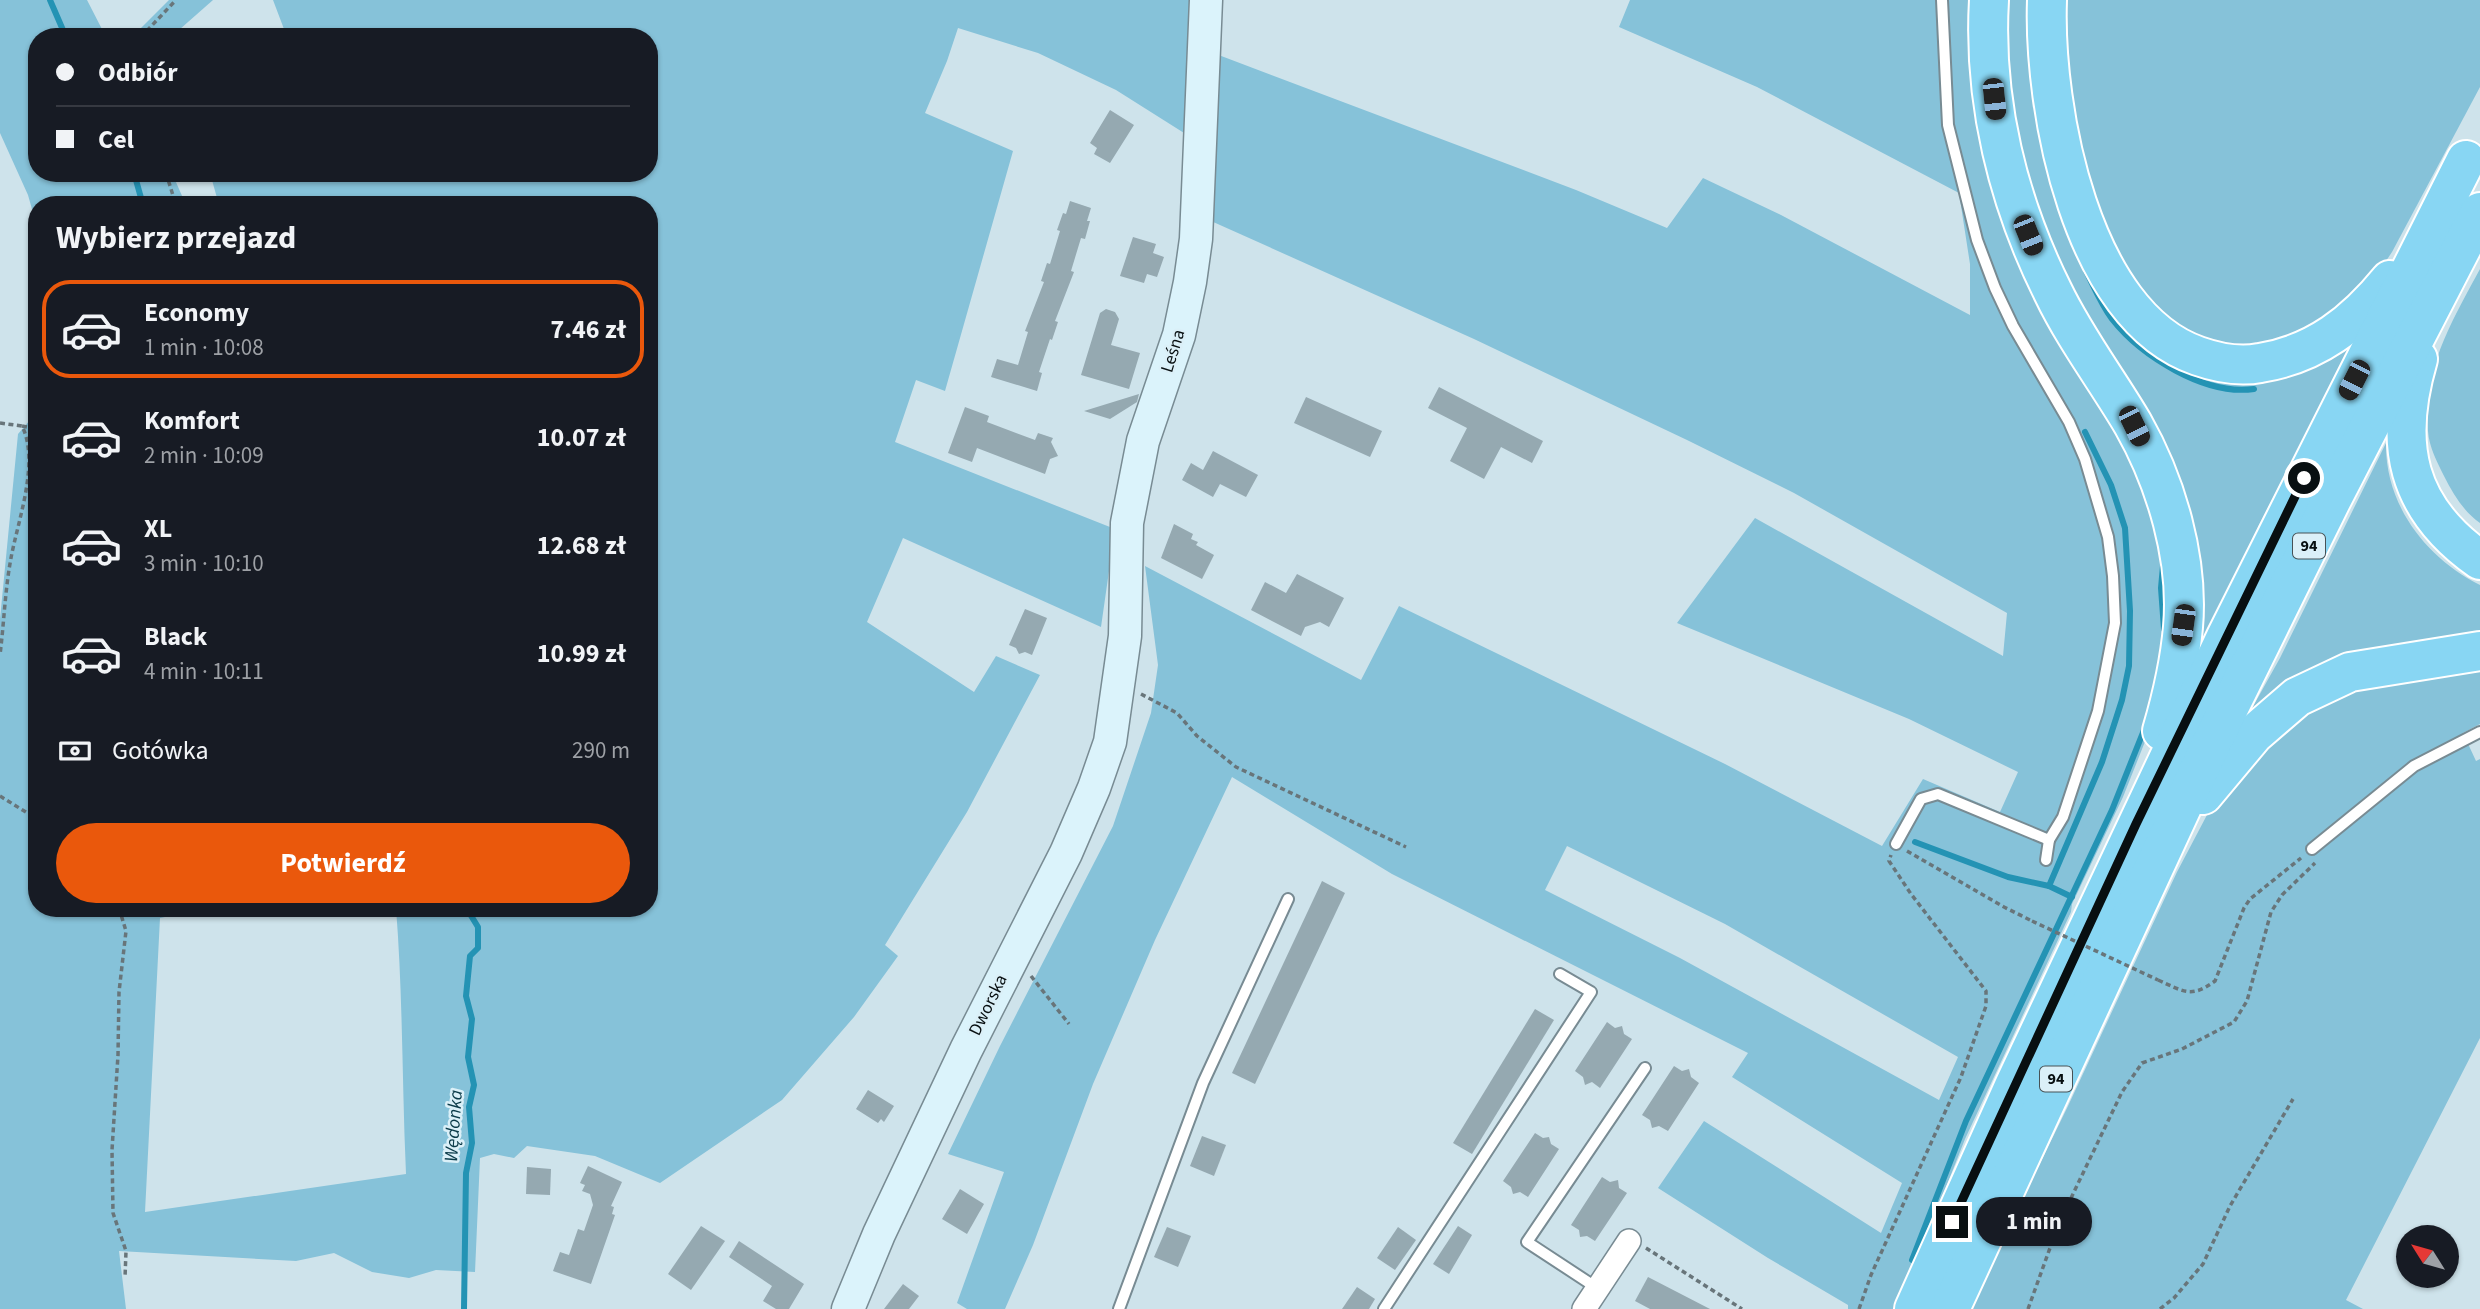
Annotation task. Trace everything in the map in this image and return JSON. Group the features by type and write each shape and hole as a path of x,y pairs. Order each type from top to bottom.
{"highway":[{"name":"94","path":"1950,1309 2149,837 2183,625 2178,549 2172,517 2150,458 2134,426 2054,294 2021,219 2007,172 1996,118 1989,61 1989,0"},
{"path":"2047,0 2048,55 2057,127 2070,179 2086,226 2106,270 2134,314 2150,330 2188,353 2232,365 2252,365 2290,357 2332,337 2373,301 2407,258 2473,147"},
{"path":"2149,837 2249,589 2473,147"},
{"name":"94","path":"1913,1309 2149,837 2332,499 2480,212"},
{"path":"2461,245 2420,352 2412,382 2407,446 2414,479 2427,509 2443,530 2480,561"},
{"path":"2149,837 2220,773 2254,734 2297,697 2350,672 2480,651"}],"street":[{"name":"Leśna","path":"1118,690 1125,636 1127,523 1143,441 1179,335 1191,282 1196,239 1206,0"},
{"name":"Dworska","path":"848,1309 902,1184 1013,953 1066,852 1094,788 1110,742 1118,690"},
{"path":"1584,1309 1629,1241"}],"lane":[{"path":"1942,0 1948,125 1977,240 1994,288 2069,422 2085,459 2108,537 2113,576 2115,623 2098,711 2063,817 2049,840 2046,860"},
{"path":"2312,849 2414,766 2480,732"},
{"path":"1896,844 1921,799 1938,794 2049,840"},
{"path":"1119,1309 1203,1083 1288,899"},
{"path":"1384,1309 1591,992 1560,974"},
{"path":"1597,1288 1527,1242 1644,1068"}],"path":[{"path":"150,28 176,0"},
{"path":"0,423 28,427"},
{"path":"22,426 28,437"},
{"path":"0,654 11,560 23,504 28,455"},
{"path":"1118,690 1177,713 1197,736 1236,767 1406,847"},
{"path":"0,796 28,813"},
{"path":"1859,1309 1871,1275 1961,1077 1986,1006 1986,992 1911,894 1889,860 1896,844 2004,907 2184,992 2194,993 2215,981 2250,899 2312,849"},
{"path":"2028,1309 2060,1223 2122,1092 2142,1063 2182,1049 2234,1021 2247,1002 2271,912 2282,895 2319,859"},
{"path":"122,917 126,931 119,992 112,1175 113,1213 125,1251 125,1278"},
{"path":"1013,953 1069,1024"},
{"path":"2160,1309 2174,1298 2203,1264 2230,1206 2292,1099"},
{"path":"1629,1241 1645,1248 1742,1309"}],"shaded area":[{"path":"0,0 87,0 101,28 28,28 28,182 176,182 182,196 28,196 0,133"},
{"path":"169,0 213,0 181,28 141,28"},
{"path":"273,0 1194,0 1192,138 1116,90 1038,53 958,28 925,113 1013,151 945,391 916,380 895,442 1115,529 1101,627 903,538 867,622 974,692 996,656 1040,675 967,812 885,945 898,956 854,1017 782,1100 660,1183 595,1156 527,1146 514,1158 494,1154 480,1158 475,1272 436,1270 409,1278 372,1272 334,1253 296,1261 119,1251 126,1309 0,1309 0,619 18,434 28,422 28,917 165,917 160,918 145,1212 406,1174 397,917 658,917 658,196 216,196 213,182 658,182 658,28 284,28"},
{"path":"1630,0 1977,0 1977,53 2129,441 2171,582 2150,729 2123,797 1965,1139 1926,1238 1894,1309 1848,1309 1848,1305 1658,1188 1704,1121 1881,1233 1902,1183 1732,1077 1748,1053 1392,874 1232,777 1155,940 1093,1084 1033,1245 1005,1309 967,1309 957,1303 1004,1172 948,1154 1113,826 1151,713 1158,665 1145,566 1361,680 1399,606 1725,764 1882,846 1923,779 2000,812 2018,772 1909,719 1677,623 1755,518 2003,656 2007,613 1794,493 1687,440 1474,339 1211,221 1216,54 1576,190 1667,228 1703,178 1781,215 1970,315 1970,264 1959,193 1757,87 1619,27","holes":["1567,846 1725,924 1958,1057 1939,1100 1680,958 1545,890"]},
{"path":"1999,0 2037,0 2047,127 2174,360 2358,332 2259,525 2187,678 2192,606 2034,224 1999,33"},
{"path":"2055,0 2480,0 2480,87 2392,252 2366,291 2273,353 2171,335 2094,225"},
{"path":"2480,269 2480,523 2459,502 2436,460 2429,437 2427,409 2429,388 2441,347"},
{"path":"2386,443 2393,488 2412,527 2442,560 2480,585 2480,636 2403,644 2360,652 2246,719 2280,658"},
{"path":"2480,662 2480,724 2463,733 2476,761 2480,759 2480,1038 2346,1300 2363,1309 1969,1309 2068,1106 2177,872 2218,794 2321,696"}],"building":[{"path":"1110,110 1134,125 1110,163 1094,154 1097,148 1090,143"},
{"path":"1070,201 1091,208 1087,221 1090,221 1085,239 1081,238 1071,271 1074,272 1039,372 1042,373 1037,391 991,377 997,359 1018,365 1028,332 1025,331 1060,231 1057,230"},
{"path":"1133,237 1156,244 1153,253 1164,257 1157,277 1147,274 1144,283 1120,276"},
{"path":"1106,309 1115,312 1119,319 1111,345 1140,353 1129,389 1081,375 1100,313"},
{"path":"1439,387 1543,441 1532,463 1501,447 1484,479 1450,461 1467,428 1428,408"},
{"path":"1139,394 1137,402 1110,419 1084,411"},
{"path":"1306,397 1382,431 1370,457 1294,423"},
{"path":"965,407 989,416 987,422 1035,440 1038,433 1053,438 1051,442 1058,456 1050,459 1045,474 977,448 972,462 948,453"},
{"path":"1213,451 1258,475 1246,497 1220,484 1213,497 1182,480 1191,463 1203,470"},
{"path":"1174,524 1193,534 1191,539 1198,542 1196,545 1214,555 1202,579 1161,558"},
{"path":"1297,574 1344,598 1329,627 1320,622 1305,627 1301,636 1251,610 1265,582 1286,593"},
{"path":"1025,609 1047,618 1032,655 1025,652 1019,654 1016,648 1009,645"},
{"path":"1322,881 1345,893 1255,1084 1232,1073"},
{"path":"1535,1009 1554,1020 1472,1154 1453,1143"},
{"path":"1607,1022 1615,1028 1622,1026 1624,1034 1632,1039 1600,1088 1592,1082 1585,1085 1583,1077 1575,1071"},
{"path":"1674,1066 1682,1071 1689,1069 1691,1077 1699,1083 1668,1131 1659,1126 1652,1128 1650,1120 1642,1115"},
{"path":"868,1090 894,1106 884,1122 881,1119 878,1123 856,1109"},
{"path":"1535,1133 1543,1138 1549,1137 1551,1144 1559,1149 1528,1197 1520,1192 1513,1194 1511,1187 1503,1181"},
{"path":"1202,1136 1226,1145 1214,1176 1190,1166"},
{"path":"588,1166 622,1182 611,1206 614,1207 612,1214 615,1215 591,1284 553,1271 560,1252 569,1255 578,1229 584,1231 593,1205 590,1194 582,1191 585,1185 580,1183"},
{"path":"527,1167 551,1169 550,1195 526,1194"},
{"path":"1602,1177 1610,1182 1618,1180 1619,1188 1627,1193 1595,1241 1587,1236 1580,1237 1579,1230 1571,1225"},
{"path":"960,1189 984,1204 967,1234 942,1219"},
{"path":"701,1226 725,1241 691,1290 668,1274"},
{"path":"1458,1226 1472,1235 1449,1274 1433,1264"},
{"path":"1167,1227 1191,1236 1178,1267 1154,1257"},
{"path":"1398,1227 1416,1240 1395,1270 1377,1258"},
{"path":"739,1241 804,1284 789,1309 776,1309 763,1301 772,1286 729,1257"},
{"path":"1648,1277 1710,1309 1650,1309 1635,1301"},
{"path":"903,1284 919,1296 909,1309 884,1309"},
{"path":"1357,1287 1375,1299 1369,1309 1342,1309"}],"waterway":[{"name":"Wędonka","path":"50,0 62,28"},
{"name":"Wędonka","path":"137,182 140,196"},
{"path":"2086,271 2112,319 2124,333 2157,359 2195,380 2235,390 2254,389"},
{"path":"2072,897 2049,886 2102,762 2122,700 2129,666 2130,611 2125,528 2111,485 2085,432"},
{"path":"2163,566 2161,588 2164,629"},
{"path":"1912,1260 1966,1121 2112,810 2146,725"},
{"path":"1915,842 2008,877 2049,886"},
{"name":"Wędonka","path":"464,1309 466,1173 472,1143 469,1107 474,1085 468,1057 472,1019 466,996 470,956 478,948 478,927 472,917"}],"route":[{"path":"1952,1222 2136,824 2304,478"}]}
